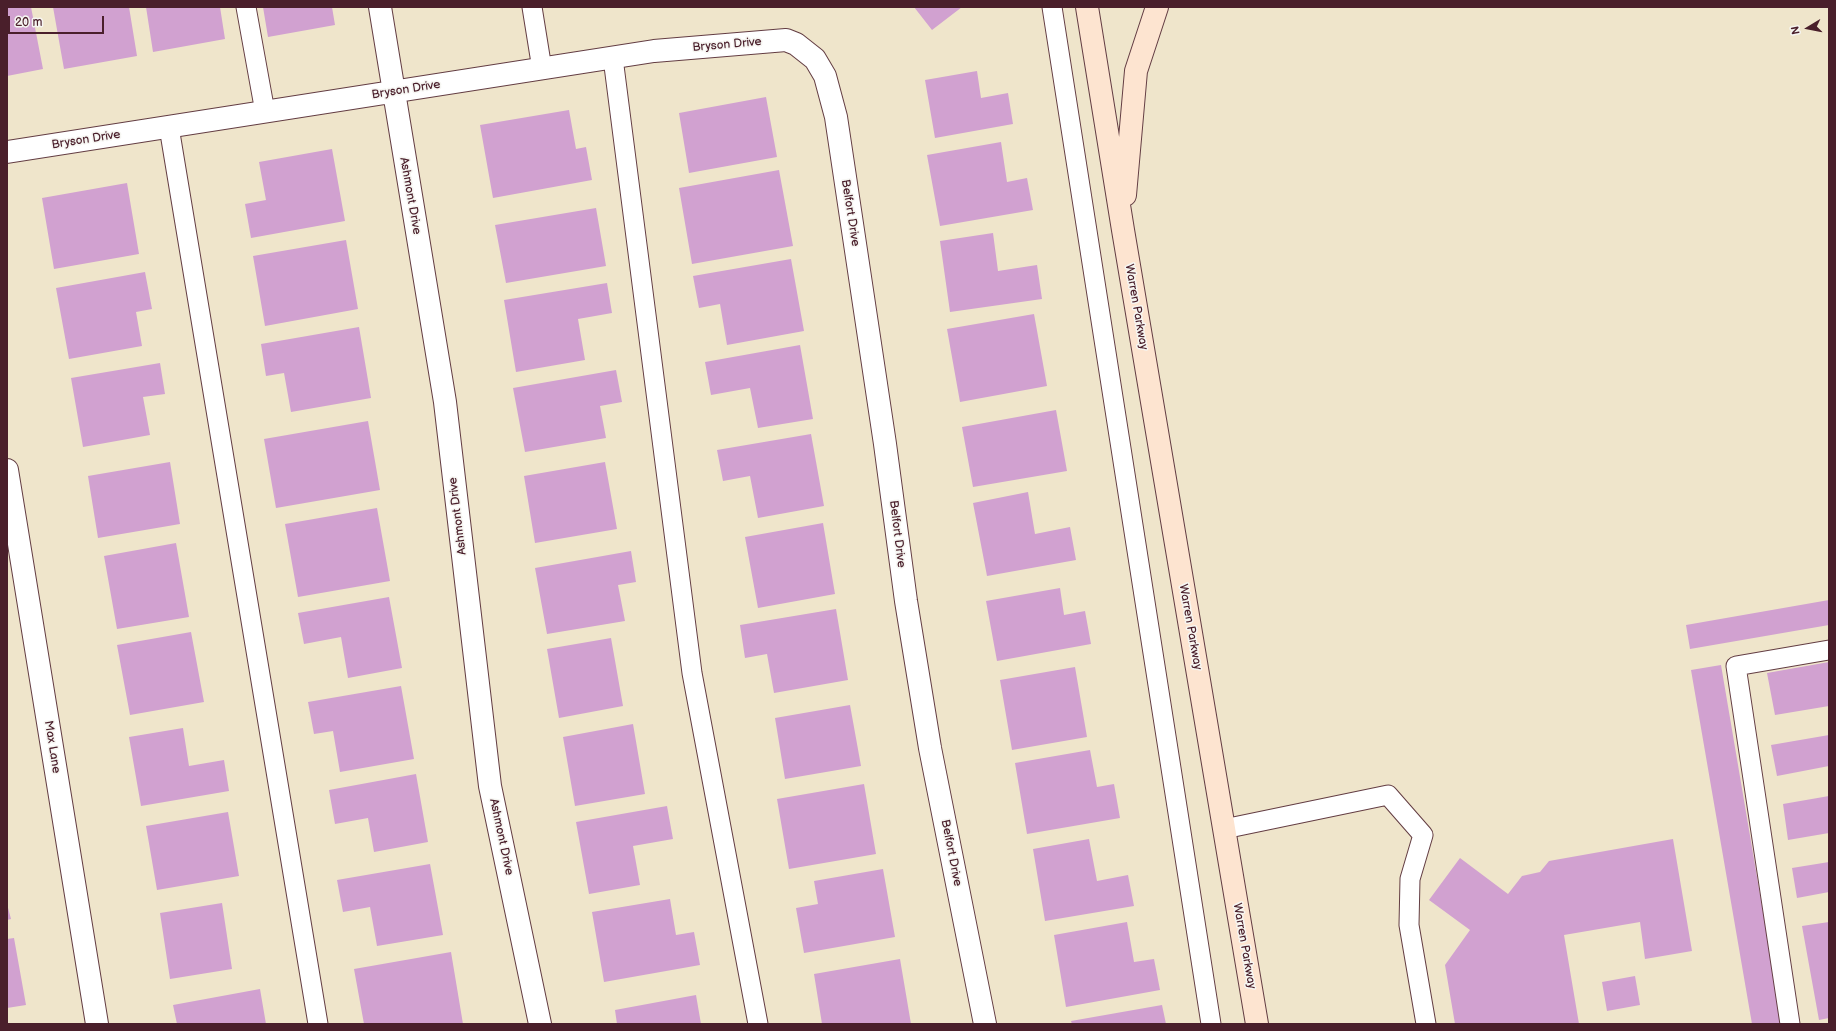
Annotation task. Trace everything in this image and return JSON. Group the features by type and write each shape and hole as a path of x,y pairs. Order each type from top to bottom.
{"main road":[{"name":"Warren Parkway","path":"1087,7 1123,230 1257,1024"},
{"name":"Warren Parkway","path":"1123,230 1136,71 1157,7"}],"street":[{"name":"Ashmont Drive","path":"380,7 445,402 490,786 540,1024"},
{"name":"Bryson Drive","path":"7,152 654,51 786,40 796,44 804,50"},
{"name":"Belfort Drive","path":"804,50 815,59 825,76 836,117 885,444 906,601 930,748 984,1024"},
{"name":"Max Lane","path":"7,470 97,1024"}],"lane":[{"path":"246,7 265,112"},
{"path":"532,7 542,69"},
{"path":"1052,7 1211,1024"},
{"path":"612,58 692,673 758,1024"},
{"path":"169,127 318,1024"},
{"path":"1790,1024 1736,666 1829,650"},
{"path":"1224,829 1388,795 1423,835 1410,879 1409,925 1426,1024"}],"building":[{"path":"7,7 31,7 43,69 7,76"},
{"path":"53,7 129,7 137,56 64,69"},
{"path":"146,7 220,7 225,39 153,52"},
{"path":"263,7 332,7 335,25 268,37"},
{"path":"914,7 962,7 932,30"},
{"path":"977,71 981,98 1008,93 1013,124 935,138 925,80"},
{"path":"766,97 777,157 689,173 679,113"},
{"path":"569,110 576,149 586,147 592,180 493,198 480,125"},
{"path":"1001,142 1007,182 1027,178 1033,210 940,226 927,155"},
{"path":"332,149 345,221 251,238 245,204 266,200 259,162"},
{"path":"779,170 793,246 692,264 679,188"},
{"path":"127,183 139,254 54,269 42,198"},
{"path":"596,208 606,266 506,283 495,225"},
{"path":"993,233 998,271 1037,265 1042,299 950,312 940,241"},
{"path":"346,240 358,309 265,326 253,256"},
{"path":"791,259 804,331 727,345 720,304 699,308 693,276"},
{"path":"145,272 152,309 136,312 142,346 69,359 56,288"},
{"path":"607,283 612,313 578,319 585,360 516,372 504,300"},
{"path":"1034,314 1047,386 960,402 947,329"},
{"path":"359,327 371,398 291,412 284,373 266,376 261,344"},
{"path":"800,345 813,419 758,428 750,388 711,395 705,362"},
{"path":"160,363 165,394 143,397 150,435 83,447 71,378"},
{"path":"616,370 622,402 600,406 606,438 525,452 513,388"},
{"path":"1056,410 1067,471 973,487 962,427"},
{"path":"368,421 380,490 276,508 264,439"},
{"path":"811,434 824,506 758,518 750,476 723,481 717,450"},
{"path":"170,462 180,524 98,538 88,476"},
{"path":"605,462 617,529 535,543 524,476"},
{"path":"1028,492 1035,534 1070,527 1076,560 987,576 973,503"},
{"path":"377,508 390,581 298,597 285,524"},
{"path":"823,523 835,594 758,608 745,537"},
{"path":"176,543 189,617 117,629 104,556"},
{"path":"631,551 636,582 618,585 625,621 547,634 535,568"},
{"path":"1060,588 1064,615 1085,611 1091,644 997,661 986,601"},
{"path":"389,597 402,668 348,678 341,637 304,644 298,613"},
{"path":"1829,600 1829,625 1690,649 1686,625"},
{"path":"836,609 848,680 774,693 767,654 745,658 740,625"},
{"path":"191,632 204,702 130,715 117,645"},
{"path":"611,638 623,706 559,718 547,649"},
{"path":"1829,662 1829,706 1775,715 1767,673"},
{"path":"1721,665 1782,1024 1752,1024 1691,670"},
{"path":"1075,667 1087,737 1012,750 1000,680"},
{"path":"401,686 414,759 340,772 333,731 314,734 308,702"},
{"path":"850,705 861,766 785,779 775,718"},
{"path":"633,724 645,794 575,806 563,737"},
{"path":"183,728 189,766 224,760 229,791 141,806 129,737"},
{"path":"1829,735 1829,766 1777,776 1771,745"},
{"path":"1090,750 1097,787 1114,784 1120,818 1027,834 1015,763"},
{"path":"416,774 428,842 374,852 368,818 335,824 329,790"},
{"path":"864,784 876,854 789,869 777,799"},
{"path":"1829,796 1829,833 1788,840 1783,804"},
{"path":"667,806 673,839 633,846 640,885 589,894 576,822"},
{"path":"228,812 239,876 157,890 146,826"},
{"path":"1089,839 1097,881 1128,875 1134,906 1045,921 1033,849"},
{"path":"1673,839 1692,951 1645,959 1640,922 1564,935 1579,1024 1455,1024 1445,965 1470,930 1429,900 1460,858 1508,894 1522,876 1540,872 1549,861"},
{"path":"1829,862 1829,892 1797,898 1792,868"},
{"path":"430,864 443,935 377,946 370,907 343,912 337,880"},
{"path":"883,869 895,937 804,953 796,908 818,904 814,881"},
{"path":"670,899 676,935 694,932 700,965 604,982 592,912"},
{"path":"222,903 232,969 170,979 160,913"},
{"path":"7,904 11,919 7,920"},
{"path":"1127,922 1134,962 1154,959 1160,990 1066,1007 1054,935"},
{"path":"1829,922 1829,1018 1819,1020 1802,926"},
{"path":"14,938 26,1005 7,1008 7,939"},
{"path":"451,952 463,1024 364,1024 354,969"},
{"path":"900,959 911,1024 822,1024 814,974"},
{"path":"1635,976 1640,1005 1607,1011 1602,982"},
{"path":"260,989 266,1024 177,1024 173,1005"},
{"path":"696,995 701,1024 617,1024 615,1010"},
{"path":"1162,1005 1166,1024 1072,1024 1071,1021"}]}
